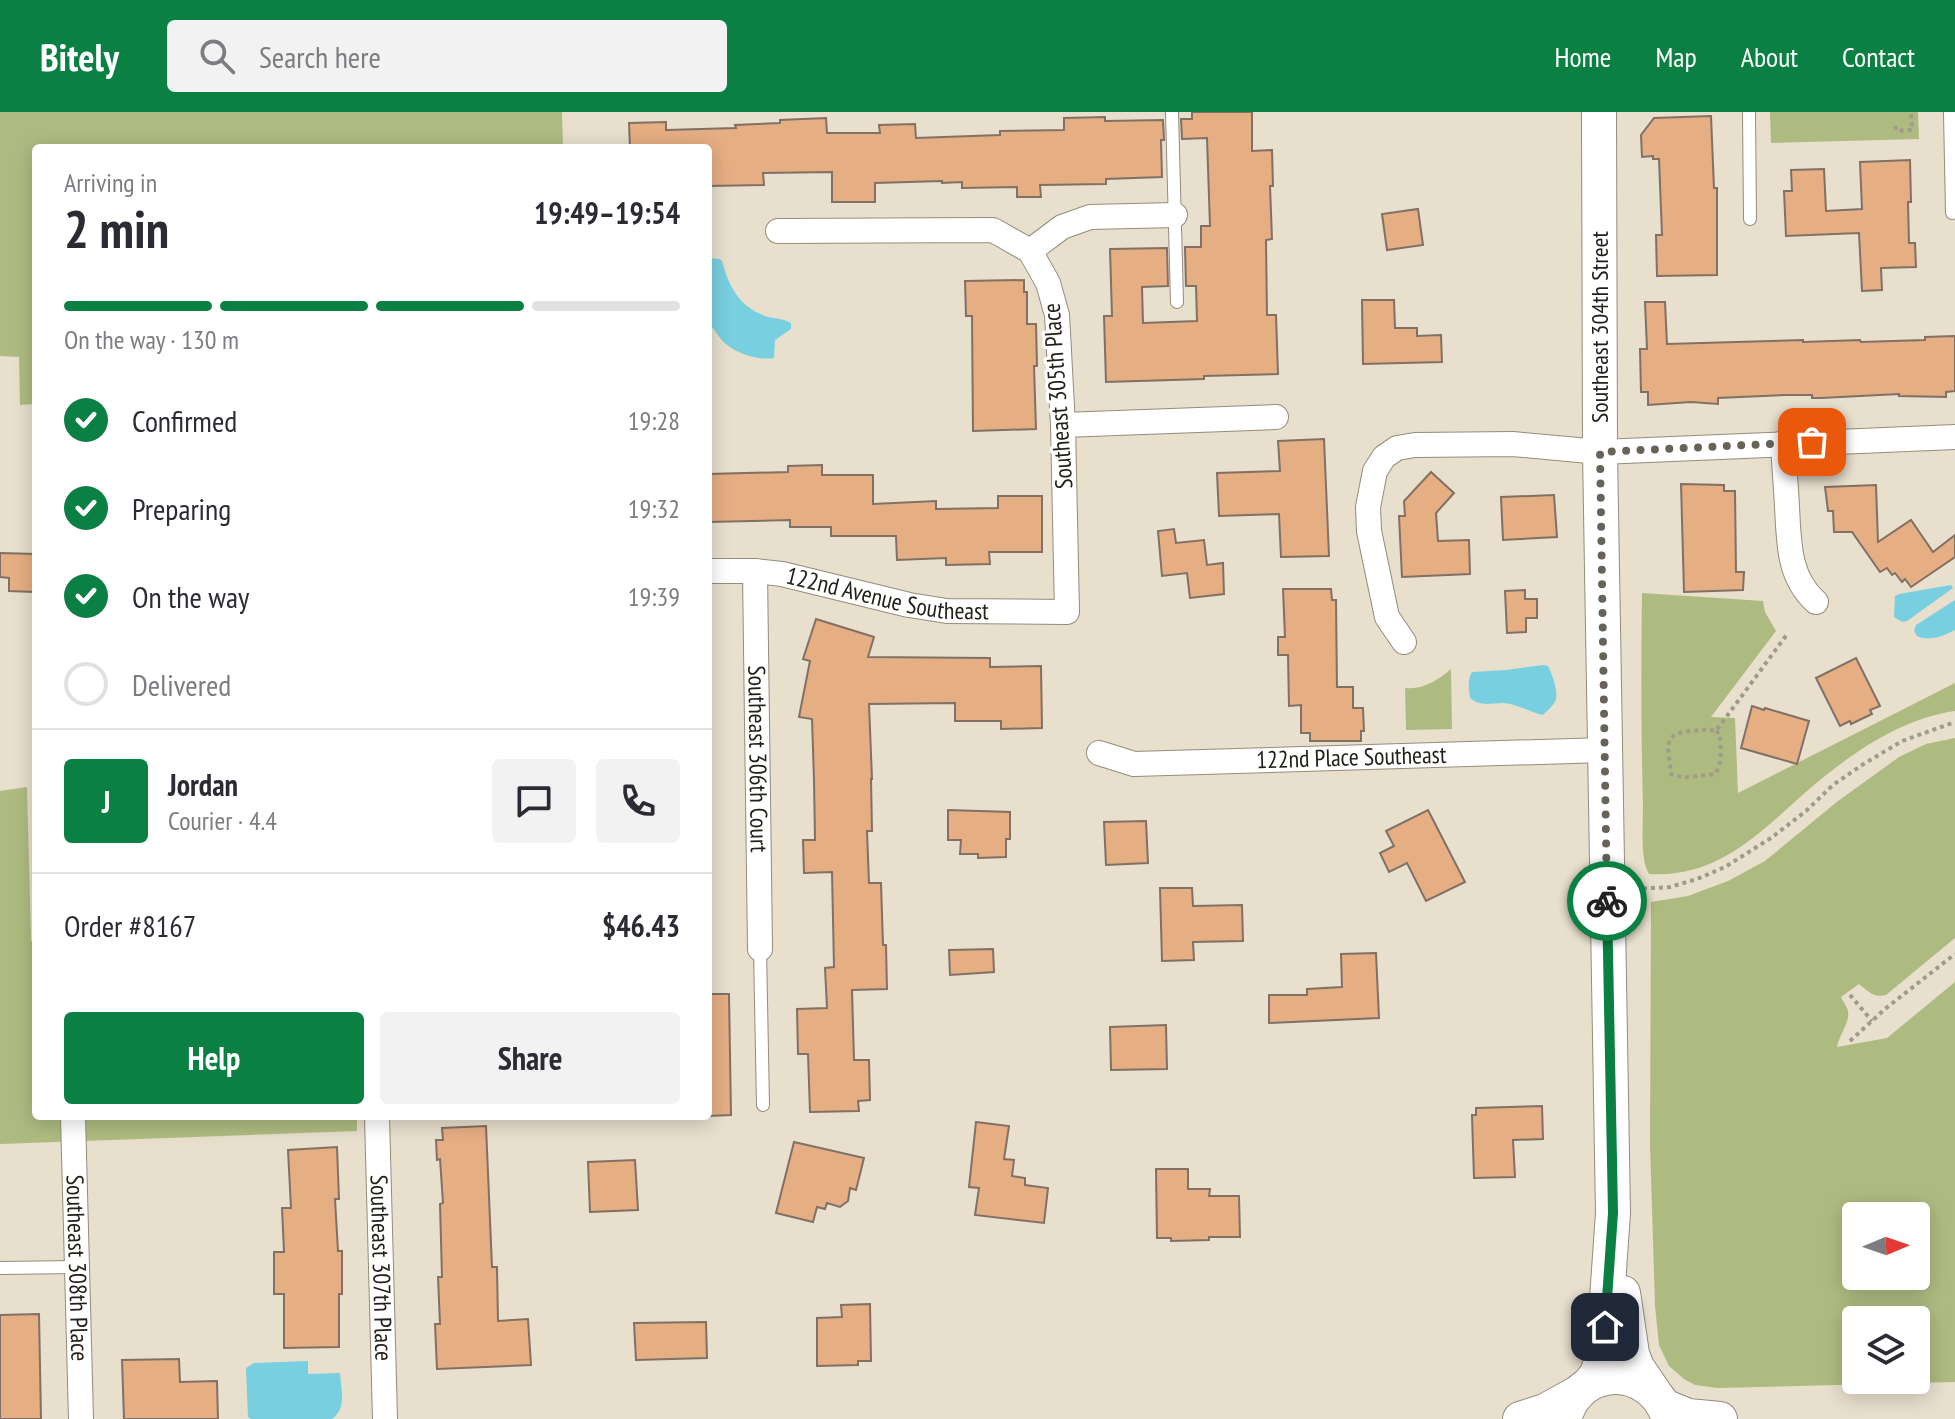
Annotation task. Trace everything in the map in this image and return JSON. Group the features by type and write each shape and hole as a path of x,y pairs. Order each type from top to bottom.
{"street":[{"name":"Southeast 304th Street","path":"1577,1399 1597,1374 1603,1356 1613,1213 1600,452 1599,112"},
{"path":"778,231 993,230 1030,251 1062,227 1090,217 1175,215"},
{"name":"Southeast 305th Place","path":"1030,251 1048,283 1057,315 1067,612"},
{"path":"1063,425 1276,417"},
{"path":"1404,642 1387,617 1369,531 1368,507 1375,471 1384,457 1397,448 1513,444 1600,452 1955,437"},
{"path":"1783,443 1789,552 1797,578 1816,602"},
{"name":"122nd Avenue Southeast","path":"712,571 755,571 794,577 947,611 1067,612"},
{"name":"Southeast 306th Court","path":"755,571 760,949"},
{"name":"122nd Place Southeast","path":"1099,753 1134,764 1605,750"},
{"name":"Southeast 308th Place","path":"73,1120 81,1419"},
{"name":"Southeast 307th Place","path":"377,1120 385,1419"},
{"name":"Southeast 304th Street","path":"1613,1213 1632,1354 1663,1406"},
{"path":"1520,1419 1577,1399 1606,1377 1624,1377 1640,1382 1663,1406 1688,1416 1720,1419"}],"lane":[{"path":"1172,112 1177,302"},
{"path":"1749,112 1750,219"},
{"path":"1950,112 1952,213"},
{"path":"760,949 763,1105"},
{"path":"0,1268 77,1267"}],"path":[{"path":"1895,126 1897,131 1912,130 1911,112"},
{"path":"1716,731 1788,633"},
{"path":"1635,889 1670,887 1725,867 1771,838 1833,785 1862,765 1902,741 1955,722"},
{"path":"1709,729 1716,731 1720,734 1719,771 1682,777 1671,774 1668,747 1673,736 1709,729"},
{"path":"1850,1041 1955,954"},
{"path":"1850,995 1872,1021"}],"green space":[{"path":"0,112 562,112 563,144 32,144 32,404 20,405 19,357 0,356"},
{"path":"1770,112 1918,112 1919,139 1771,143"},
{"path":"1642,593 1763,601 1765,612 1776,631 1711,717 1735,718 1738,793 1955,683 1955,711 1921,719 1873,742 1830,772 1769,825 1726,856 1677,873 1649,874 1643,842"},
{"path":"1451,669 1452,729 1406,730 1405,688 1430,683"},
{"path":"1955,738 1955,938 1886,995 1874,995 1859,984 1841,997 1848,1016 1837,1047 1887,1038 1955,982 1955,1382 1930,1383 1930,1306 1842,1306 1842,1385 1718,1388 1695,1385 1669,1366 1659,1345 1655,1306 1650,1143 1651,902 1688,896 1728,881 1765,861 1838,801 1899,757 1926,744"},
{"path":"27,787 32,941 32,1120 357,1120 357,1131 0,1144 0,791"}],"water":[{"path":"712,258 722,261 732,287 748,307 765,316 791,323 791,329 775,340 774,358 738,352 725,344 714,329"},
{"path":"1951,585 1953,588 1907,621 1902,622 1894,617 1895,596"},
{"path":"1955,600 1955,630 1932,638 1917,636 1914,631 1916,625"},
{"path":"1543,665 1550,669 1556,699 1543,715 1503,703 1482,704 1470,698 1472,672"},
{"path":"308,1361 308,1374 340,1373 342,1392 337,1415 332,1419 248,1417 246,1368 254,1363"}],"building":[{"path":"1192,112 1252,112 1252,151 1272,150 1272,239 1266,240 1267,315 1276,315 1278,374 1106,382 1104,316 1112,316 1110,249 1167,248 1168,286 1142,287 1143,323 1197,321 1196,286 1186,286 1185,247 1201,247 1201,226 1210,226 1207,138 1182,139 1181,119 1192,119"},
{"path":"1711,116 1714,188 1717,188 1717,275 1657,276 1656,235 1662,235 1659,159 1642,157 1641,135 1654,118"},
{"path":"826,118 827,133 880,133 879,125 915,124 916,138 1000,135 1000,131 1064,130 1064,118 1163,120 1162,177 1106,179 1106,184 1040,185 1041,197 1017,197 1017,187 962,188 962,182 875,183 875,202 832,202 832,172 763,173 764,185 712,186 712,144 630,144 629,123 666,122 666,130 736,128 735,125"},
{"path":"1910,160 1909,243 1915,243 1916,267 1881,268 1882,290 1862,291 1859,233 1786,236 1784,191 1792,191 1791,170 1824,169 1826,211 1862,209 1860,162"},
{"path":"1418,209 1423,245 1387,250 1382,214"},
{"path":"1024,280 1027,324 1036,324 1036,429 973,431 972,316 966,316 965,281"},
{"path":"1362,300 1394,300 1395,328 1417,328 1417,336 1441,335 1442,362 1363,364"},
{"path":"1645,302 1665,302 1667,344 1803,340 1861,342 1955,336 1955,391 1946,392 1946,397 1899,394 1812,398 1812,395 1785,395 1718,398 1718,404 1648,405 1648,392 1641,392 1640,349 1647,349"},
{"path":"1324,439 1329,556 1281,557 1279,514 1219,516 1217,473 1280,471 1278,441"},
{"path":"822,465 822,475 873,475 873,504 936,501 936,509 998,508 998,496 1042,496 1042,552 989,552 990,564 946,565 946,558 897,560 896,536 831,536 831,527 790,527 790,520 712,522 712,474 788,472 788,466"},
{"path":"1431,472 1454,493 1436,513 1438,541 1469,540 1470,574 1402,577 1399,516 1405,516 1404,501"},
{"path":"1681,484 1724,485 1724,491 1735,491 1736,572 1744,572 1743,590 1684,592"},
{"path":"1876,485 1878,542 1911,520 1933,552 1955,535 1955,557 1911,587 1905,579 1902,582 1887,568 1880,572 1852,532 1834,532 1833,511 1828,511 1825,487"},
{"path":"1554,495 1557,537 1503,540 1501,497"},
{"path":"1174,529 1176,543 1204,540 1207,565 1223,563 1224,594 1190,598 1187,573 1162,576 1158,531"},
{"path":"0,553 32,554 32,592 9,591 9,578 0,577"},
{"path":"1283,589 1331,589 1332,600 1336,600 1337,687 1353,687 1353,708 1363,708 1361,741 1310,741 1310,733 1301,733 1301,705 1289,706 1288,655 1278,655 1278,637 1285,637"},
{"path":"1525,590 1525,599 1537,599 1537,618 1526,618 1526,632 1507,633 1505,591"},
{"path":"816,619 874,637 868,657 990,658 990,667 1041,666 1042,728 1001,729 1001,721 955,721 955,703 869,704 872,831 867,831 869,883 881,883 887,989 852,990 854,1060 869,1060 870,1100 858,1101 859,1111 810,1112 808,1054 798,1054 797,1009 827,1008 825,968 834,967 832,872 804,873 803,840 815,840 814,780 812,719 799,717 810,661 803,659"},
{"path":"1856,658 1880,706 1870,710 1872,714 1840,726 1816,678"},
{"path":"1752,706 1809,721 1797,764 1741,748"},
{"path":"948,810 1010,812 1006,857 978,858 978,854 960,854 961,840 948,840"},
{"path":"1428,810 1465,882 1426,901 1407,863 1389,872 1380,853 1394,846 1386,831"},
{"path":"1146,821 1148,863 1106,865 1104,822"},
{"path":"1160,888 1192,888 1193,906 1242,905 1243,941 1193,942 1194,960 1162,961"},
{"path":"993,949 994,972 950,975 949,950"},
{"path":"1376,953 1379,1018 1269,1023 1269,995 1307,995 1307,989 1342,987 1341,954"},
{"path":"712,994 729,994 731,1115 712,1116"},
{"path":"1166,1025 1167,1069 1111,1070 1110,1027"},
{"path":"1542,1106 1543,1139 1513,1140 1515,1177 1474,1178 1472,1115 1476,1115 1476,1108"},
{"path":"976,1122 1009,1126 1004,1159 1014,1160 1012,1176 1025,1178 1025,1185 1048,1188 1044,1223 975,1215 979,1188 969,1187"},
{"path":"486,1126 492,1267 497,1267 498,1321 528,1319 531,1365 437,1369 435,1324 440,1324 438,1277 442,1277 440,1204 443,1203 436,1140 443,1140 442,1128"},
{"path":"794,1142 864,1158 856,1190 850,1188 848,1201 840,1207 827,1203 825,1209 817,1207 813,1222 776,1213"},
{"path":"337,1147 339,1199 335,1199 338,1251 342,1251 339,1347 284,1348 284,1294 274,1294 274,1252 284,1252 282,1208 291,1208 288,1150"},
{"path":"635,1160 638,1210 590,1212 588,1162"},
{"path":"1156,1169 1188,1169 1188,1189 1210,1189 1209,1196 1239,1196 1240,1237 1171,1241 1171,1238 1157,1238"},
{"path":"870,1304 871,1361 858,1361 858,1365 817,1366 817,1318 842,1317 841,1305"},
{"path":"39,1314 41,1419 0,1419 0,1315"},
{"path":"706,1322 707,1358 636,1360 634,1323"},
{"path":"179,1359 180,1382 217,1381 218,1419 124,1419 122,1360"}],"way so far":[{"path":"1607,901 1600,452 1812,442"}],"route":[{"path":"1605,1327 1613,1213 1607,901"}]}
